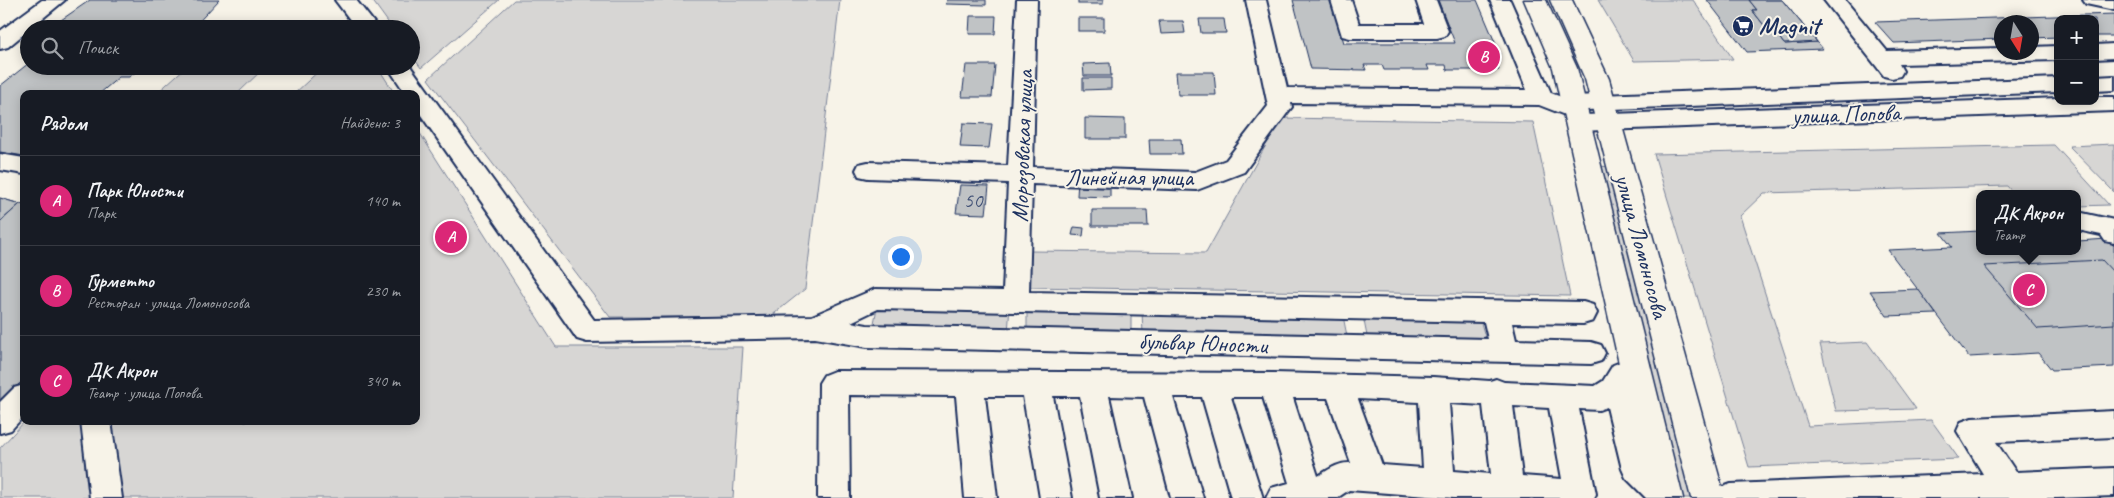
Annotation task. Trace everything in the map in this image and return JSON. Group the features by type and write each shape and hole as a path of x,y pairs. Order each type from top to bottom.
{"main road":[{"name":"улица Ломоносова","path":"1535,0 1565,68 1632,360 1666,497"},
{"name":"улица Ломоносова","path":"1562,0 1593,69 1606,112 1708,498"}],"street":[{"path":"29,20 55,0"},
{"path":"345,0 361,20"},
{"name":"Морозовская улица","path":"1016,291 1022,176 1027,0"},
{"name":"Линейная улица","path":"868,170 1197,181 1235,166 1280,106 1256,0"},
{"path":"1341,0 1350,31 1438,32 1426,0"},
{"path":"1500,0 1542,98"},
{"path":"1834,0 1908,90"},
{"path":"2093,0 2114,4"},
{"path":"0,42 20,27"},
{"path":"2099,52 2114,52"},
{"path":"1881,58 2054,53"},
{"path":"404,75 415,90"},
{"path":"2099,84 2114,83"},
{"name":"улица Попова","path":"1606,112 1908,90 2054,85"},
{"path":"1278,95 1542,98 1575,112"},
{"path":"420,97 587,331 815,327 875,299 1583,314"},
{"name":"улица Попова","path":"1575,112 2114,104"},
{"path":"0,162 20,165"},
{"path":"2081,222 2109,228 2114,234"},
{"path":"1495,312 1505,351"},
{"name":"бульвар Юности","path":"815,327 866,336 1018,338 1591,353"},
{"path":"1632,360 1617,383 1617,388 1637,469 1666,497"},
{"path":"834,498 834,383 1339,386 1599,398 1617,388"},
{"path":"969,384 981,498"},
{"path":"1036,384 1056,498"},
{"path":"1092,385 1116,498"},
{"path":"1155,385 1187,498"},
{"path":"1213,385 1247,498"},
{"path":"1274,386 1295,496 1317,494 1344,476 1580,494 1560,395"},
{"path":"1339,386 1371,478"},
{"path":"1433,389 1439,483"},
{"path":"1496,392 1508,488"},
{"path":"0,421 20,401"},
{"path":"2008,486 1972,431 2114,424"},
{"path":"97,425 106,498"},
{"path":"1731,498 2008,486 2054,491 2114,482"}],"shaded area":[{"path":"372,0 499,0 421,68 420,20 386,20"},
{"path":"514,0 840,0 805,289 770,317 610,317 428,79"},
{"path":"1598,0 1693,0 1733,59 1634,61"},
{"path":"177,75 257,75 241,90 160,90"},
{"path":"314,75 383,75 392,90 298,90"},
{"path":"1281,118 1533,122 1570,296 1027,287 1029,251 1206,253"},
{"path":"420,133 556,347 743,347 733,498 0,498 0,448 21,425 420,425"},
{"path":"2114,144 2114,192 2069,146"},
{"path":"2054,145 2109,205 2081,206 2081,190 2010,190 2007,186 1764,193 1740,216 1808,426 1931,420 1959,459 1749,467 1654,154"},
{"path":"1598,166 1611,167 1696,498 1679,498"},
{"path":"878,303 1010,307 1008,332 873,328"},
{"path":"1027,306 1131,310 1131,335 1027,332"},
{"path":"1142,310 1343,316 1348,341 1143,335"},
{"path":"1363,316 1480,320 1487,343 1368,341"},
{"path":"1867,342 1916,409 1836,411 1820,344"}],"building":[{"path":"90,0 219,0 200,20 61,20"},
{"path":"947,0 986,0 986,5 946,4"},
{"path":"1078,0 1103,0 1103,4 1078,4"},
{"path":"1293,0 1331,0 1344,43 1455,43 1438,0 1477,0 1500,54 1492,55 1499,70 1447,70 1446,65 1427,65 1429,70 1384,70 1382,65 1364,65 1366,70 1311,69"},
{"path":"1707,0 1782,0 1823,49 1747,52"},
{"path":"1749,0 1782,0 1817,42 1784,44 1776,33 1771,34 1752,10 1757,10"},
{"path":"1749,0 1782,0 1817,42 1784,44 1776,33 1771,34 1752,10 1757,10"},
{"path":"2114,14 2114,36 2099,36 2099,15 2084,15"},
{"path":"970,16 996,16 995,34 969,34"},
{"path":"2054,16 2054,37 2039,38 2039,17"},
{"path":"1078,18 1104,18 1104,31 1078,31"},
{"path":"1994,18 1994,39 1894,43 1875,22"},
{"path":"1199,19 1224,19 1226,33 1201,33"},
{"path":"1159,21 1183,21 1185,33 1161,34"},
{"path":"1110,63 1111,76 1084,76 1083,64"},
{"path":"966,65 995,65 992,97 962,97"},
{"path":"20,70 20,75 132,75 129,77 119,77 104,90 20,90 20,155 0,152 0,86"},
{"path":"1176,72 1214,72 1216,95 1178,95"},
{"path":"1083,78 1111,78 1111,89 1083,90"},
{"path":"1085,118 1125,119 1125,139 1085,139"},
{"path":"963,123 992,124 989,148 960,147"},
{"path":"1149,139 1181,139 1182,154 1150,154"},
{"path":"1078,181 1110,183 1110,197 1077,196"},
{"path":"960,185 989,186 986,214 956,213"},
{"path":"0,198 20,204 0,222"},
{"path":"0,198 20,204 0,222"},
{"path":"20,204 20,383 0,403 0,222"},
{"path":"1092,210 1147,210 1148,226 1092,226"},
{"path":"1074,227 1084,228 1083,236 1072,235"},
{"path":"1976,231 1976,255 2081,255 2081,241 2107,239 2114,246 2114,367 2052,370 2038,353 1969,357 1888,250 1952,247 1941,233"},
{"path":"2102,260 2114,273 2114,324 2038,329 1984,266"},
{"path":"1918,289 1936,314 1887,316 1870,291"}],"place":[{"name":"Magnit","path":"1743,26"},
{"name":"Гурметто","path":"1484,57"},
{"name":"Парк Юности","path":"451,237"},
{"name":"ДК Акрон","path":"2029,290"}]}
